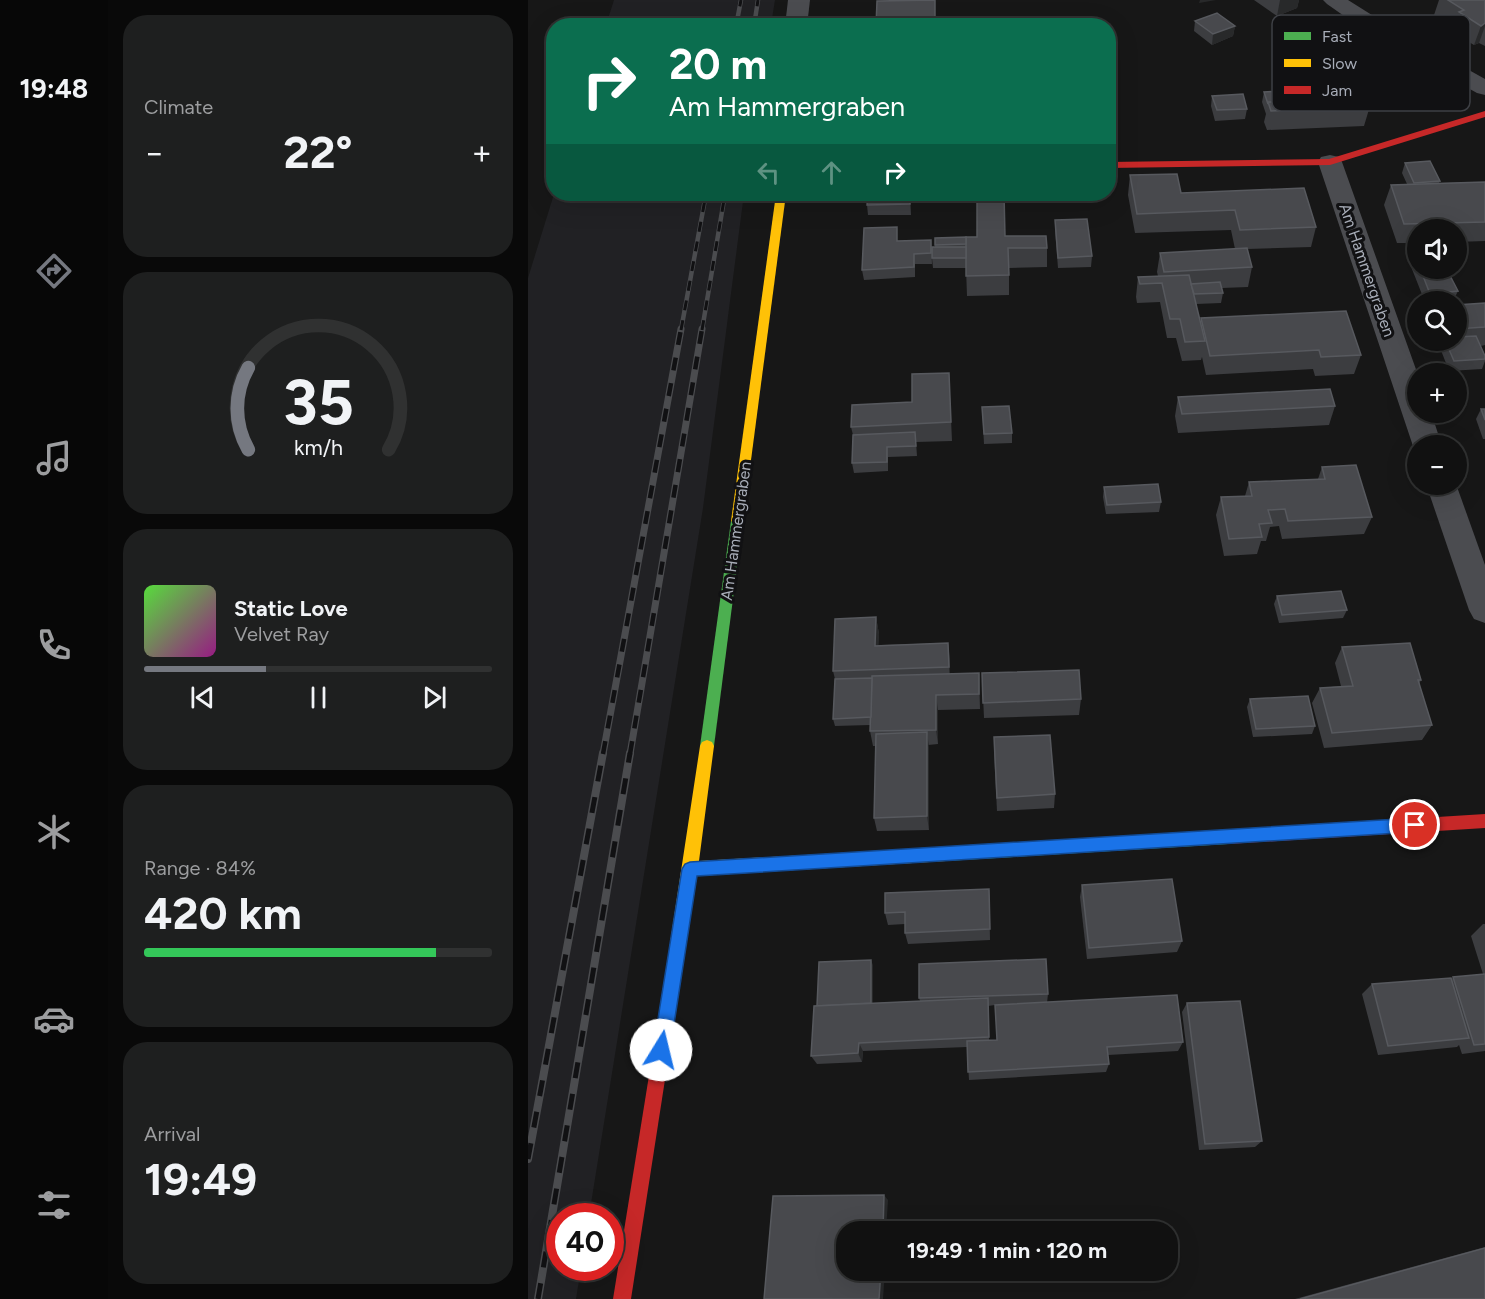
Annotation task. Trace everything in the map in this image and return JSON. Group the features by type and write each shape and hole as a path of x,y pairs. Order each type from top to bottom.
{"street":[{"path":"797,18 799,0"},
{"path":"1334,0 1357,15"},
{"path":"1470,80 1485,88"},
{"path":"1116,165 1330,162 1485,114"},
{"name":"Am Hammergraben","path":"1330,162 1424,435"},
{"name":"Am Hammergraben","path":"622,1299 690,869 780,201"},
{"path":"1446,495 1485,610"},
{"path":"690,869 1485,821"}],"shaded area":[{"path":"614,0 775,0 772,18 608,18"},
{"path":"552,201 743,201 703,508 591,1203 546,1203 546,1281 579,1281 576,1299 528,1299 528,278"}],"building":[{"path":"935,0 935,18 876,18 877,1"},
{"path":"1448,0 1485,0 1485,23 1481,26 1470,19 1470,15 1459,12 1464,10"},
{"path":"1217,13 1235,26 1213,34 1195,21"},
{"path":"1264,92 1272,92 1272,102 1268,104"},
{"path":"1243,94 1247,109 1217,110 1212,96"},
{"path":"1268,102 1272,102 1272,111 1271,111"},
{"path":"1430,161 1440,181 1414,183 1405,163"},
{"path":"1177,174 1181,193 1304,188 1316,227 1240,230 1235,210 1137,214 1130,175"},
{"path":"1485,182 1485,222 1467,222 1467,219 1407,219 1407,224 1404,224 1391,185"},
{"path":"867,201 910,201 910,204 867,205"},
{"path":"977,201 1004,201 1005,236 1046,236 1047,248 1008,248 1009,275 966,276 966,237 977,237"},
{"path":"1087,219 1092,256 1058,258 1055,220"},
{"path":"897,227 897,241 931,240 931,253 914,254 914,267 862,270 864,228"},
{"path":"966,237 966,244 935,245 935,238"},
{"path":"932,247 966,247 966,258 932,258"},
{"path":"1247,248 1252,267 1164,272 1160,253"},
{"path":"1189,275 1205,341 1185,342 1180,319 1170,319 1162,283 1140,284 1138,277"},
{"path":"1424,279 1452,279 1458,291 1429,291"},
{"path":"1220,282 1223,293 1194,294 1191,284"},
{"path":"1485,303 1485,327 1467,328 1467,304"},
{"path":"1346,311 1361,355 1321,357 1319,350 1210,356 1201,318"},
{"path":"1467,336 1476,336 1485,359 1454,361 1450,351 1467,351"},
{"path":"949,373 951,422 851,427 852,405 912,402 912,374"},
{"path":"1330,389 1335,406 1182,414 1178,397"},
{"path":"1009,406 1012,433 984,434 982,407"},
{"path":"915,432 916,446 887,447 887,462 852,463 853,435"},
{"path":"1356,465 1372,517 1288,521 1285,509 1268,510 1272,523 1259,524 1262,537 1229,539 1221,497 1252,496 1249,482 1325,479 1322,467"},
{"path":"1158,484 1161,502 1107,505 1104,487"},
{"path":"1341,591 1347,610 1282,615 1277,596"},
{"path":"876,617 875,646 948,643 949,667 833,671 835,619"},
{"path":"1410,643 1421,680 1418,680 1432,725 1332,733 1320,688 1353,686 1342,647"},
{"path":"1079,670 1081,699 983,703 982,673"},
{"path":"979,673 979,694 936,695 936,730 870,731 872,676"},
{"path":"872,678 871,717 833,719 835,679"},
{"path":"1308,696 1315,726 1256,729 1250,699"},
{"path":"927,732 927,816 874,818 876,734"},
{"path":"1050,735 1055,794 997,798 994,737"},
{"path":"1172,879 1182,941 1089,948 1082,885"},
{"path":"989,889 990,929 905,933 905,912 885,913 885,893"},
{"path":"1046,959 1048,994 919,998 919,964"},
{"path":"871,960 871,1003 817,1006 819,962"},
{"path":"1485,974 1485,1044 1474,1045 1453,977"},
{"path":"1451,978 1469,1038 1388,1046 1372,984"},
{"path":"1177,995 1183,1042 1107,1047 1109,1064 968,1072 967,1041 997,1040 995,1005"},
{"path":"988,998 989,1037 859,1043 858,1053 811,1056 814,1006"},
{"path":"1240,1001 1262,1141 1205,1144 1187,1003"},
{"path":"884,1195 883,1221 836,1221 836,1281 880,1281 879,1299 764,1299 773,1196"},
{"path":"1485,1248 1485,1299 1300,1299"}],"railway":[{"path":"738,18 741,0"},
{"path":"755,18 758,0"},
{"path":"681,330 705,201"},
{"path":"702,330 724,201"},
{"path":"603,754 681,329"},
{"path":"630,754 702,329"},
{"path":"528,1159 603,753"},
{"path":"538,1299 630,753"}],"traffic: fast":[{"path":"707,746 737,521"},
{"path":"946,854 1228,837"}],"traffic: slow":[{"path":"737,521 780,201"},
{"path":"707,746 690,869 946,854"},
{"path":"674,970 690,869"}],"traffic: jam":[{"path":"1116,165 1330,162 1485,114"},
{"path":"1228,837 1485,821"},
{"path":"622,1299 674,970"}],"route":[{"path":"661,1050 690,869 1415,825"}]}
